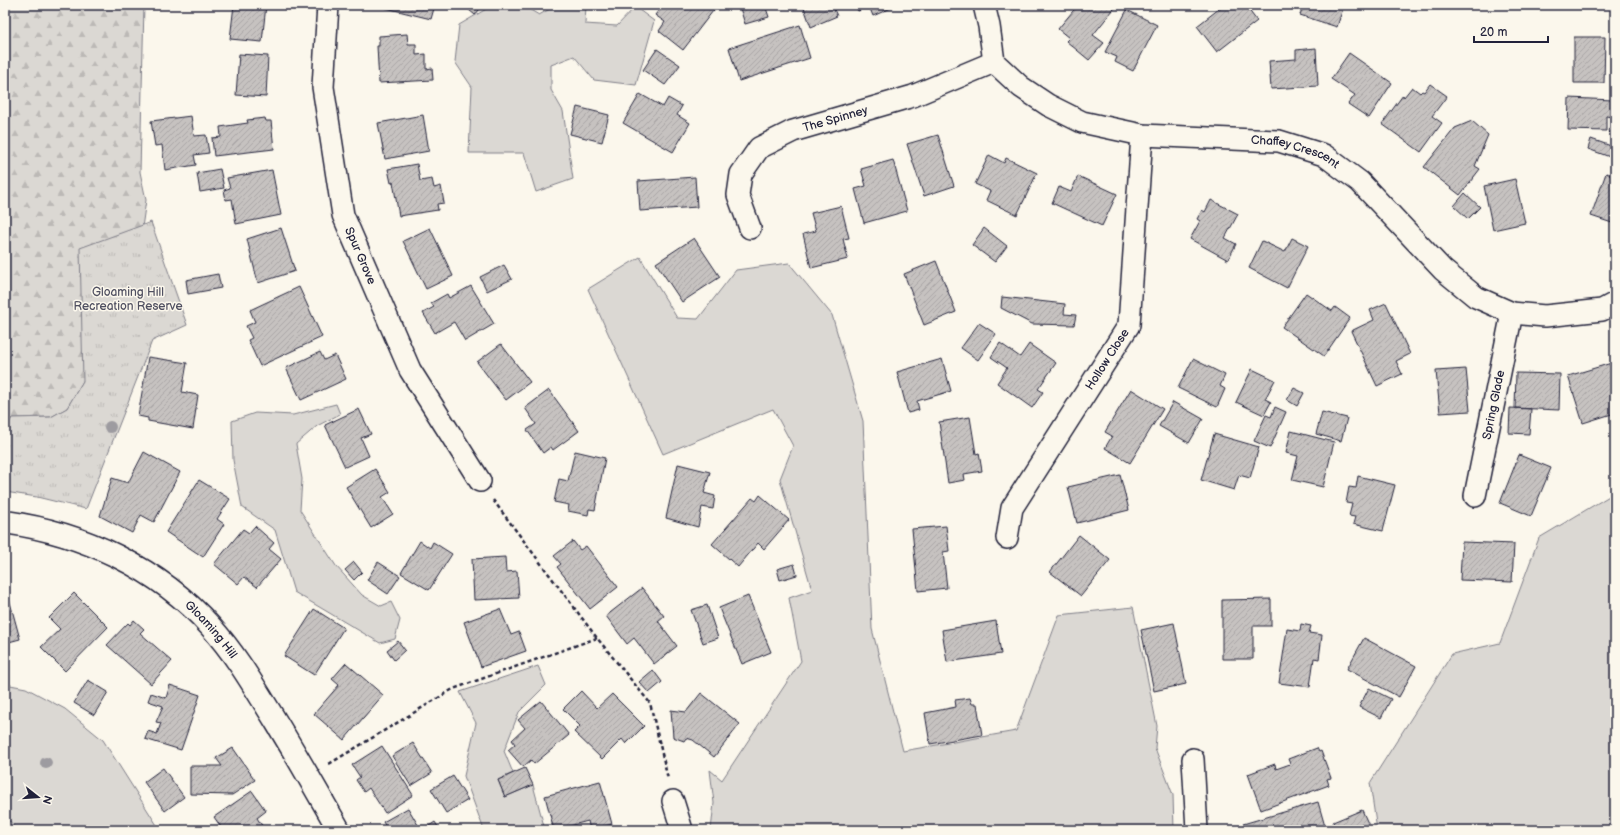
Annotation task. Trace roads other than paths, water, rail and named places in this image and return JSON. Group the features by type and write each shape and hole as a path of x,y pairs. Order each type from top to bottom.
{"street":[{"name":"Spur Grove","path":"328,5 323,87 343,215 410,370 480,481"},
{"path":"984,5 989,26 994,62"},
{"name":"Chaffey Crescent","path":"994,62 1021,87 1048,105 1082,122 1142,135 1279,141 1324,155 1360,182 1443,270 1476,297 1512,313 1545,316 1602,310 1615,303"},
{"name":"The Spinney","path":"750,228 738,196 741,174 759,148 793,131 913,96 994,62"},
{"name":"Hollow Close","path":"1007,538 1012,508 1129,325 1142,135"},
{"name":"Spring Glade","path":"1475,496 1512,313"},
{"name":"Gloaming Hill","path":"5,522 35,526 69,536 106,550 142,570 172,591 211,627 242,666 339,830"},
{"path":"1193,759 1197,830"},
{"path":"673,801 682,830"}],"park label":[{"name":"Gloaming Hill Recreation Reserve","path":"128,299"}]}
